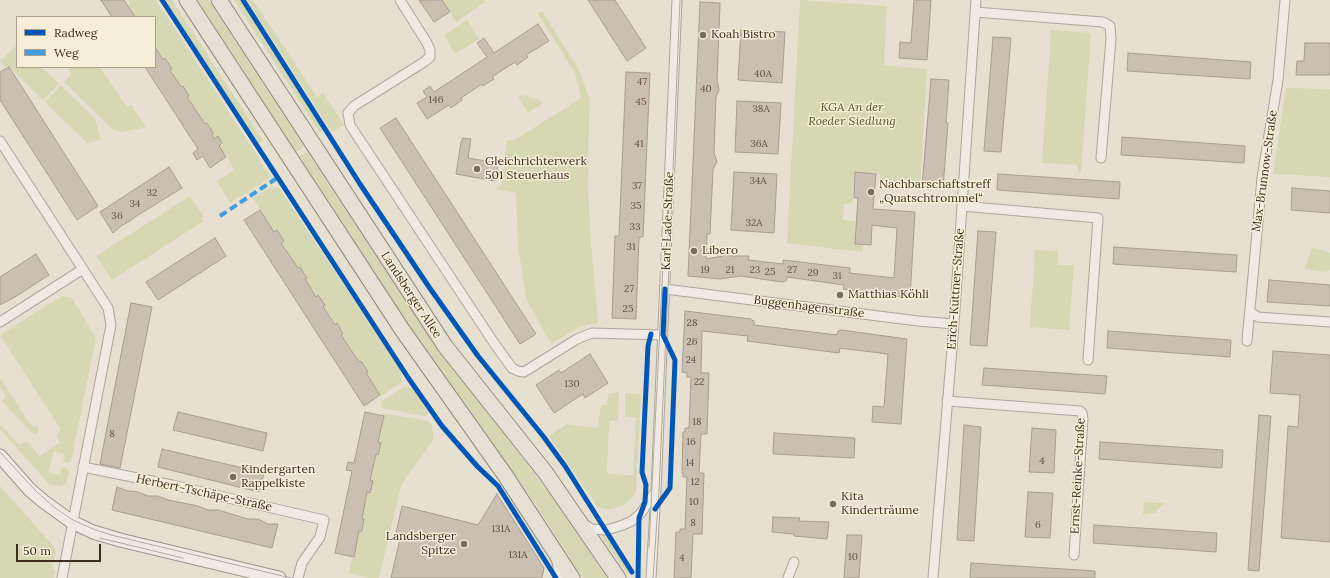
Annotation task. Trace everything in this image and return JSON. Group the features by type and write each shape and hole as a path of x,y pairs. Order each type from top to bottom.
{"main road":[{"path":"187,0 403,331 505,475 556,551 572,578"},
{"name":"Landsberger Allee","path":"219,0 444,346 545,472 618,578"}],"street":[{"path":"400,0 427,43 430,50 430,57 354,106 348,114 350,124 512,368 524,372 577,340 592,333 663,335"},
{"name":"Karl-Lade-Straße","path":"650,578 656,490 677,0"},
{"name":"Erich-Kuttner-Straße","path":"933,578 954,324 976,0"},
{"name":"Max-Brunnow-Straße","path":"1247,341 1262,178 1278,80 1285,0"},
{"path":"975,12 1103,22 1110,26 1111,39 1101,158"},
{"path":"0,141 108,308 111,325 62,578"},
{"path":"962,206 1098,218 1088,360"},
{"path":"0,322 83,269"},
{"name":"Buggenhagenstraße","path":"665,289 918,321 954,324"},
{"path":"1250,312 1258,317 1330,322"},
{"name":"Ernst-Reinke-Straße","path":"947,401 1082,413 1082,438 1074,554"},
{"path":"0,456 30,490 43,501 72,522 106,537 279,578"},
{"name":"Herbert-Tschäpe-Straße","path":"83,467 172,485 324,520 320,537 302,563 298,578"},
{"path":"579,522 592,529 606,530 623,526 641,513 656,490"},
{"path":"556,551 560,565 560,578"},
{"path":"788,578 794,562"}],"green space":[{"path":"128,0 156,0 271,177 230,203 217,181 234,170 231,163 212,135 213,133 207,123 205,124 187,97 189,96 183,86 181,87 170,70 172,69 165,58 163,60 156,49 156,16 134,16 128,5 130,4"},
{"path":"165,0 172,0 263,141 258,144"},
{"path":"197,0 208,0 304,147 296,152"},
{"path":"234,0 240,0 323,130 320,133"},
{"path":"247,0 253,0 317,97 323,93 344,125 332,132"},
{"path":"442,0 484,0 485,2 456,22"},
{"name":"KGA An der Roeder Siedlung","path":"800,0 887,6 884,65 927,69 920,186 879,183 880,174 855,173 853,202 844,204 843,220 856,221 855,244 863,245 862,252 787,243"},
{"path":"542,11 578,68 590,100 588,191 598,323 582,326 551,344 526,297 518,246 516,193 495,189 501,185 507,140 513,141 581,98 575,73 538,14"},
{"path":"467,20 479,39 455,54 444,35"},
{"path":"1051,30 1091,33 1081,172 1079,172 1077,165 1042,163"},
{"path":"16,46 16,68 42,68 59,84 43,100 8,66 5,68 0,61"},
{"path":"68,68 101,68 127,107 131,105 146,127 121,132 112,129 64,82 71,75"},
{"path":"61,85 95,119 101,140 87,143 45,102"},
{"path":"1286,88 1330,89 1330,177 1273,174"},
{"path":"524,95 539,100 543,103 528,113 518,96"},
{"path":"307,152 434,343 550,494 607,578 583,578 537,506 409,325 299,156"},
{"path":"272,187 279,188 400,369 402,379 401,383 381,396 366,373 368,372 361,362 359,362 341,335 343,334 337,324 335,325 323,307 325,305 319,296 316,297 305,279 307,278 300,267 298,268 253,198"},
{"path":"190,196 204,217 202,219 204,221 112,280 96,256"},
{"path":"1313,247 1330,253 1330,270 1324,272 1304,269"},
{"path":"1035,250 1058,251 1058,265 1074,265 1069,330 1030,327"},
{"path":"62,296 72,298 96,338 71,461 68,463 63,462 65,454 54,451 48,472 60,475 62,467 68,469 69,471 66,483 61,486 48,483 0,429 0,424 18,444 23,444 25,442 30,444 39,456 60,443 56,436 60,431 60,428 0,335"},
{"path":"0,378 30,424 35,427 38,425 37,433 35,434 31,432 2,401 6,396 0,387"},
{"path":"404,387 412,388 428,412 428,415 424,416 382,408 382,401"},
{"path":"619,392 618,421 609,421 607,473 633,476 636,417 626,417 625,393 641,394 636,491 633,497 622,506 605,509 596,505 549,436 567,424 598,428 601,405 607,405 608,394"},
{"path":"382,413 428,421 432,425 433,440 401,486 379,578 368,578 349,573 359,531 362,531 364,519 362,519 367,492 370,493 370,480 376,454 378,455 381,443 378,442 384,417 382,416"},
{"path":"0,486 56,549 52,569 55,570 54,578 0,578"},
{"path":"1144,502 1164,503 1155,513 1143,515"},
{"path":"606,535 630,570 628,575 601,536"}],"building":[{"path":"101,0 124,0 134,16 111,16"},
{"path":"419,0 442,0 450,12 434,22"},
{"path":"588,0 615,0 646,48 627,61"},
{"path":"914,0 931,0 927,60 899,58 900,42 911,43"},
{"path":"700,2 720,3 717,82 719,90 716,97 714,153 717,162 713,169 710,234 707,234 706,259 723,256 725,253 730,256 749,256 748,260 783,264 783,260 850,268 850,273 894,278 897,228 872,225 871,245 855,244 858,198 854,198 855,172 876,174 873,209 915,212 910,298 843,289 844,285 787,277 786,281 782,282 741,276 720,279 688,276"},
{"path":"538,24 549,41 526,55 528,57 517,65 515,62 492,77 494,79 483,86 482,84 461,98 462,100 451,108 449,105 427,119 417,103 427,97 423,91 430,86 434,92 487,57 477,43 484,38 494,53"},
{"path":"741,30 785,32 782,83 738,80"},
{"path":"993,37 1011,38 1001,152 984,151"},
{"path":"1305,43 1330,43 1330,75 1296,75 1297,61 1304,61"},
{"path":"156,49 163,60 165,58 172,69 170,70 181,87 183,86 189,96 187,97 205,124 207,123 213,133 212,135 214,139 218,136 222,143 219,146 226,157 210,168 203,156 197,160 193,153 198,149 146,68 156,68"},
{"path":"1128,53 1251,62 1250,79 1127,71"},
{"path":"9,67 98,206 77,220 0,100 0,72"},
{"path":"626,72 650,73 643,237 639,237 636,319 612,318 615,236 619,236"},
{"path":"931,79 949,80 946,123 948,123 943,188 922,186"},
{"path":"737,101 781,103 778,154 735,152"},
{"path":"396,118 536,334 520,344 380,128"},
{"path":"1122,137 1245,146 1244,163 1121,155"},
{"name":"Gleichrichterwerk 501 Steuerhaus","path":"463,138 471,139 468,158 498,163 495,181 456,174"},
{"path":"169,167 182,188 121,226 113,233 100,212"},
{"path":"734,172 777,174 774,233 731,230"},
{"path":"998,174 1120,182 1119,199 997,190"},
{"path":"1292,188 1330,191 1330,213 1291,210"},
{"path":"260,210 274,232 277,230 284,241 281,243 298,268 300,267 307,278 305,279 316,297 318,295 325,305 323,307 335,325 337,323 343,334 341,335 359,362 361,361 368,372 366,373 380,395 364,406 244,220"},
{"path":"978,231 996,232 987,346 970,345"},
{"path":"215,238 226,256 158,300 146,282"},
{"path":"1114,247 1237,255 1236,272 1113,264"},
{"path":"36,254 49,275 0,305 0,277"},
{"path":"1269,280 1330,285 1330,306 1267,302"},
{"path":"131,303 152,307 120,468 100,464"},
{"path":"685,311 751,319 754,321 754,325 837,335 838,331 841,330 907,339 901,424 872,422 873,406 884,407 888,354 840,348 839,353 747,341 748,336 702,331 701,373 709,373 707,434 701,434 699,473 704,473 702,534 693,534 691,578 674,578 676,532 680,532 680,529 685,529 687,477 683,477 682,473 683,432 685,432 685,428 689,428 691,377 687,377 687,373 682,372"},
{"path":"1108,331 1231,340 1230,357 1107,348"},
{"path":"1273,351 1330,355 1330,542 1281,538 1288,426 1298,427 1300,395 1270,393"},
{"path":"590,354 608,383 585,398 583,394 554,413 536,385 559,370 561,373"},
{"path":"984,368 1107,376 1105,394 982,385"},
{"path":"178,412 267,433 263,451 173,430"},
{"path":"365,412 384,416 378,442 381,443 378,455 376,454 370,480 373,481 370,493 367,492 362,519 364,519 362,531 359,531 354,557 335,553 352,471 346,470 348,462 354,463"},
{"path":"1259,415 1271,416 1259,571 1248,570"},
{"path":"964,425 981,427 974,541 957,540"},
{"path":"1032,428 1056,430 1054,473 1029,472"},
{"path":"774,433 855,438 854,458 773,454"},
{"path":"1100,442 1223,450 1222,468 1099,459"},
{"path":"162,449 264,473 259,492 158,467"},
{"path":"117,487 148,496 158,496 168,500 198,506 208,510 218,510 248,519 258,519 268,524 278,524 272,548 112,510"},
{"path":"1028,492 1053,493 1050,538 1025,537"},
{"name":"Landsberger Spitze","path":"497,494 544,568 542,578 391,578 401,534 396,533 402,506 478,525"},
{"path":"773,517 800,518 799,521 829,522 827,539 772,532"},
{"path":"1094,525 1217,533 1216,552 1093,543"},
{"path":"847,535 862,535 859,578 844,578"},
{"path":"971,563 1095,571 1095,578 970,578"}],"tram line":[{"path":"653,578 659,490 680,0"},
{"path":"649,547 664,246"},
{"path":"0,452 36,491 55,508 73,520 93,529 111,535 291,578"},
{"path":"100,538 183,558"}],"marked path":[{"path":"220,216 277,178"}],"cycle path":[{"path":"162,0 409,379 442,426 477,466 498,486 556,578"},
{"path":"243,0 360,184 429,287 478,356 543,436 565,466 632,572"},
{"path":"655,509 670,488 675,360 663,335 665,289"},
{"path":"638,578 639,518 645,502 646,485 642,472 648,346 651,334"}],"place":[{"name":"Koah Bistro","path":"703,35"},
{"name":"Gleichrichterwerk 501 Steuerhaus","path":"477,169"},
{"name":"Nachbarschaftstreff „Quatschtrommel“","path":"871,192"},
{"name":"Libero","path":"694,251"},
{"name":"Matthias Köhli","path":"840,295"},
{"name":"Kindergarten Rappelkiste","path":"233,477"},
{"name":"Kita Kinderträume","path":"833,504"},
{"name":"Landsberger Spitze","path":"464,544"}]}
